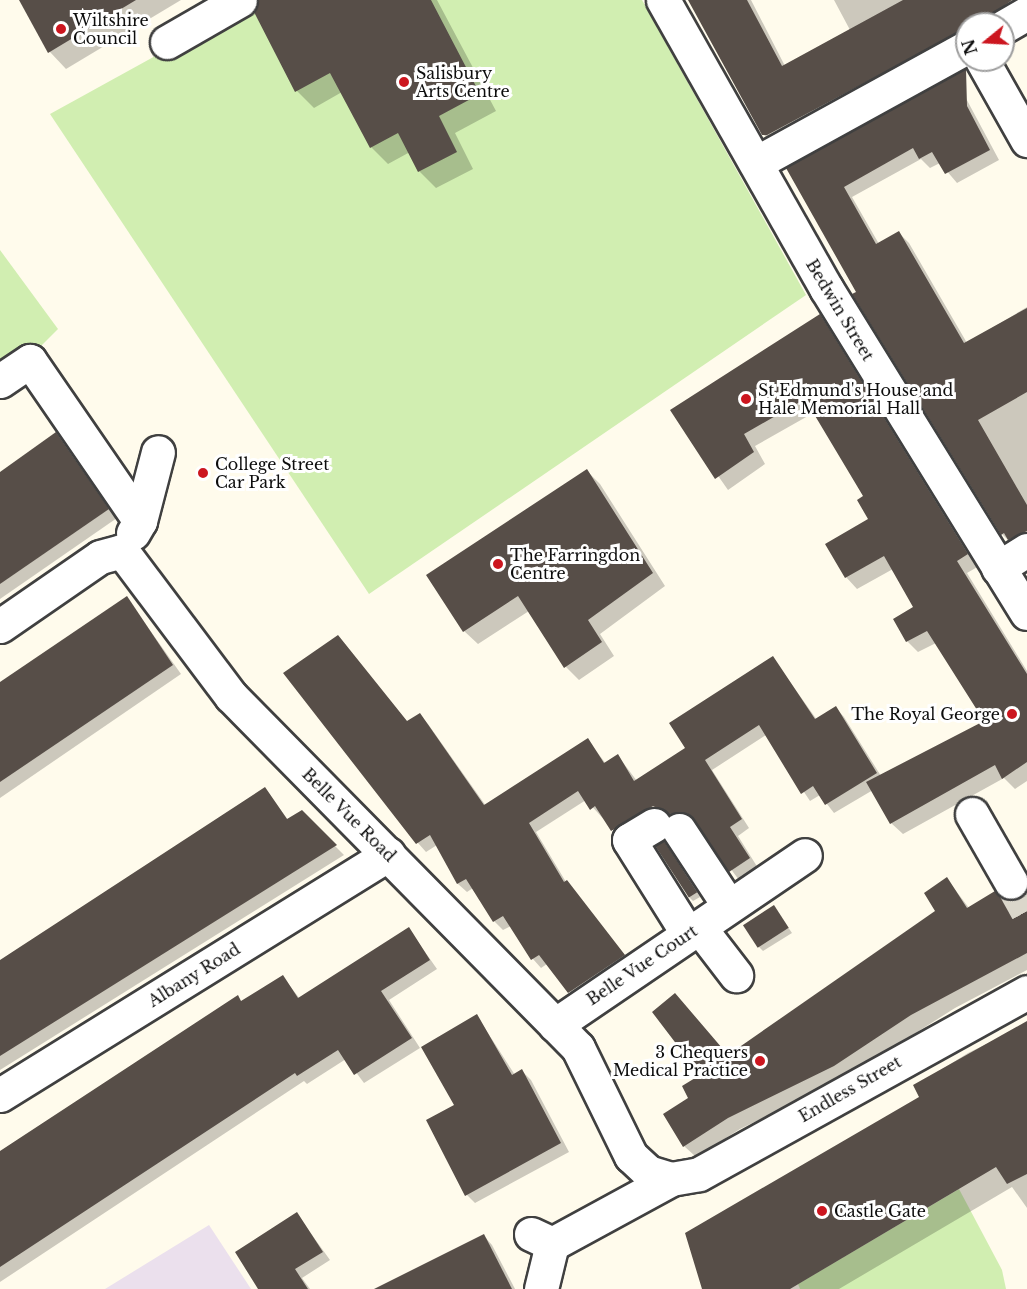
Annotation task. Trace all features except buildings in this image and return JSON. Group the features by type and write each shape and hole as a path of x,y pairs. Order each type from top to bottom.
{"street":[{"path":"167,42 240,0"},
{"name":"Bedwin Street","path":"663,0 826,288 1027,613"},
{"path":"756,163 955,54"},
{"path":"989,72 1027,140"},
{"path":"0,381 30,361 140,521"},
{"path":"0,626 100,557 122,550 140,521 158,452"},
{"name":"Belle Vue Road","path":"122,550 211,673 578,1048 631,1156 648,1172 671,1179"},
{"path":"998,568 1027,550"},
{"path":"972,814 1011,882"},
{"path":"729,906 666,827 629,840 693,930 736,975"},
{"name":"Albany Road","path":"0,1095 388,855"},
{"name":"Belle Vue Court","path":"555,1024 805,855"},
{"name":"Endless Street","path":"541,1289 542,1239 671,1179 699,1174 1025,998"}],"shaded area":[{"path":"209,1225 251,1289 105,1289"}],"green space":[{"path":"257,0 642,0 806,295 369,594 50,114"},
{"path":"0,250 58,329 34,353 0,369"},
{"path":"959,1189 1002,1270 1006,1289 800,1289 798,1284"}],"tunnel":[{"path":"1011,882 1027,911"}],"place":[{"name":"Wiltshire Council","path":"61,29"},
{"name":"Salisbury Arts Centre","path":"404,82"},
{"name":"St Edmund's House and Hale Memorial Hall","path":"746,399"},
{"name":"College Street Car Park","path":"203,473"},
{"name":"The Farringdon Centre","path":"498,564"},
{"name":"The Royal George","path":"1012,714"},
{"name":"3 Chequers Medical Practice","path":"760,1061"},
{"name":"Castle Gate","path":"822,1211"}]}
